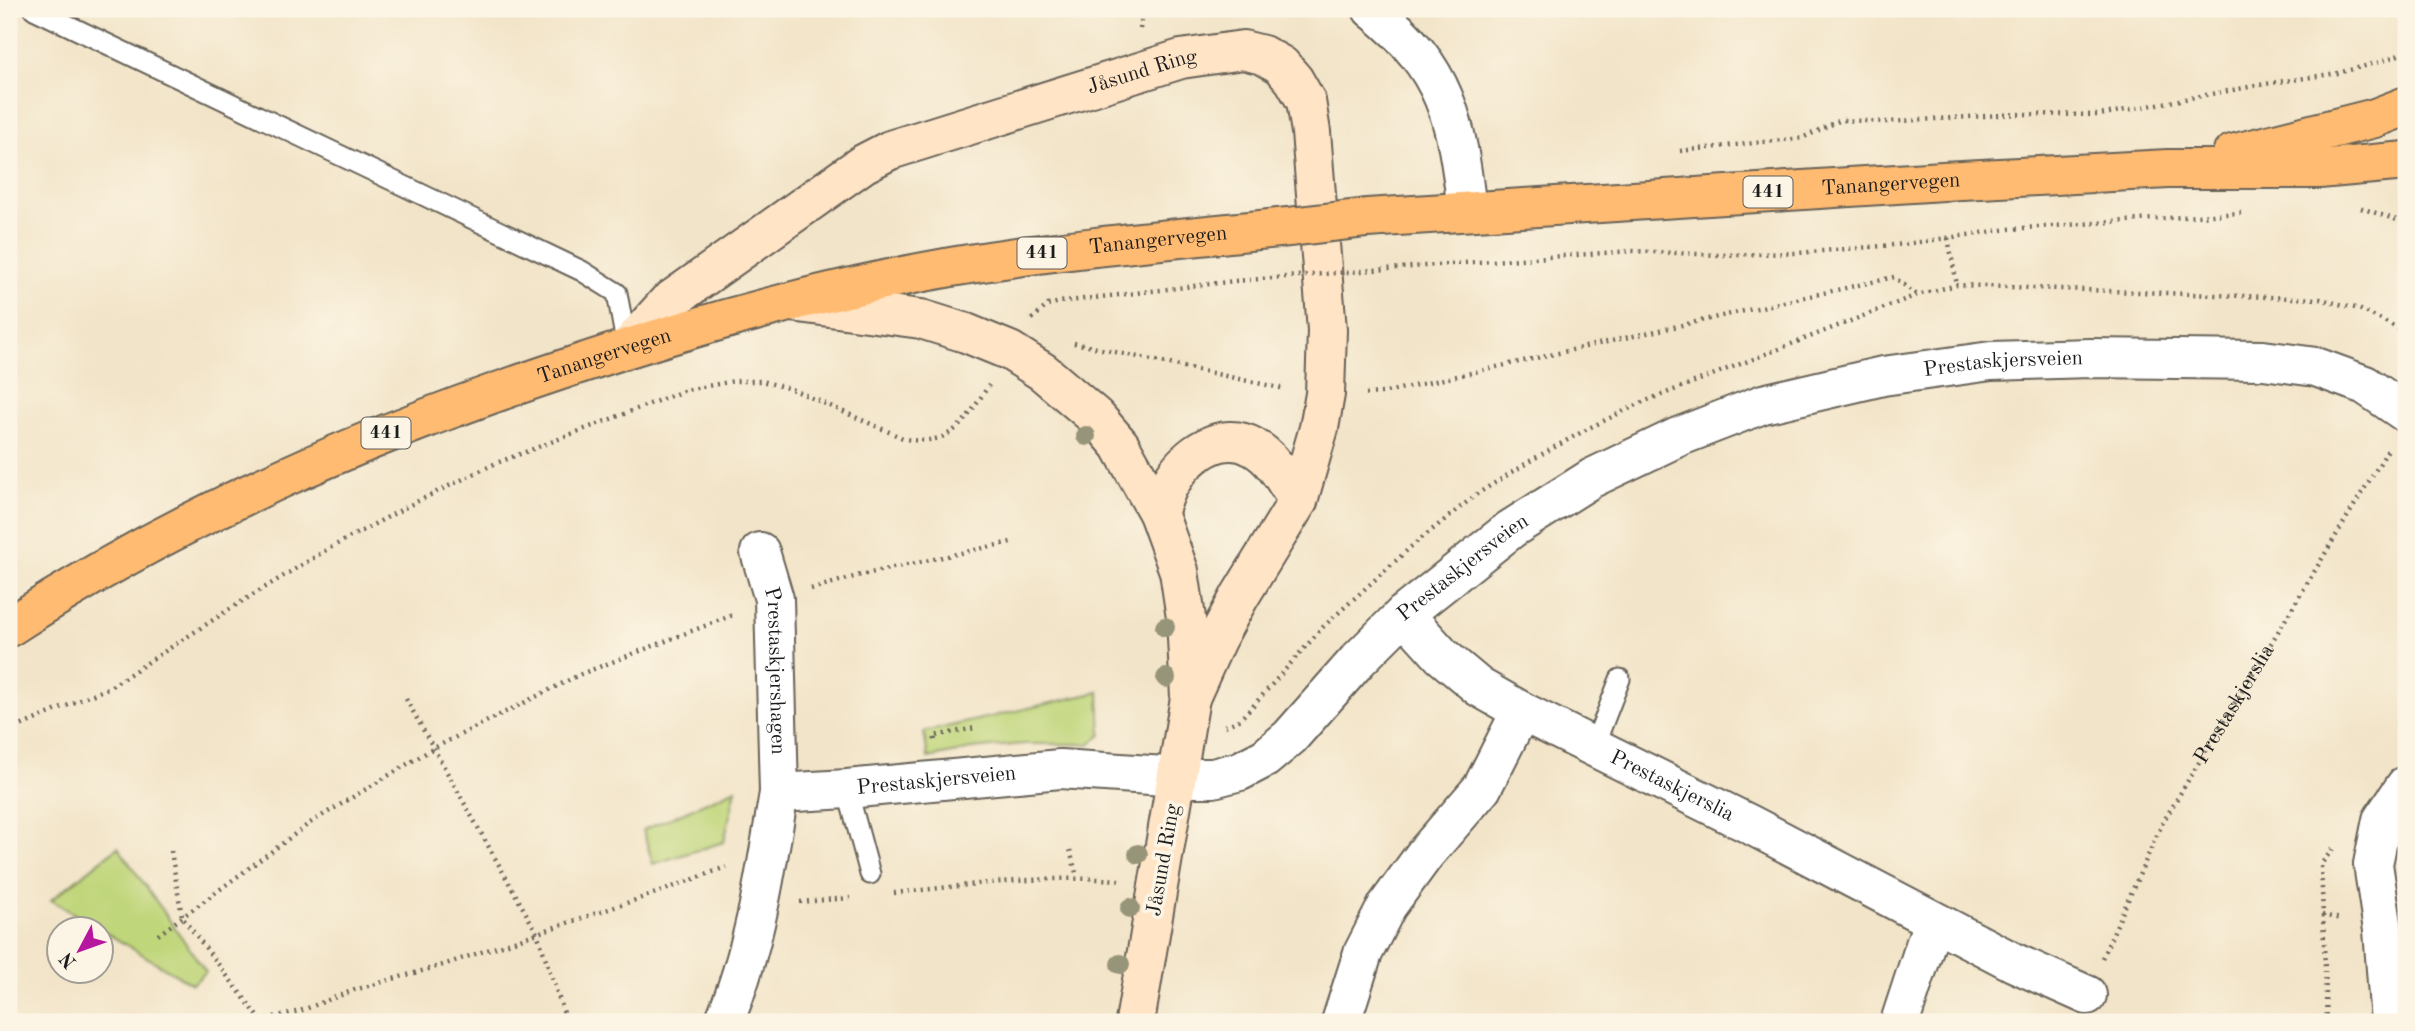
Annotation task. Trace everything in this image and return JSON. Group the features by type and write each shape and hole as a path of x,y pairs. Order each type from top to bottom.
{"main road":[{"name":"Jåsund Ring","path":"627,348 667,303 844,177 890,150 1181,59 1243,50 1264,55 1281,65 1306,100 1327,330 1325,394 1319,428 1298,502 1240,596 1216,640 1191,698"},
{"name":"Tanangervegen","path":"2168,169 2316,134 2375,118 2406,106"},
{"name":"Tanangervegen","path":"9,627 101,570 179,527 274,481 378,436 488,394 627,348 789,302 947,268 1039,253 1467,210 2168,169 2319,169 2406,161"},
{"name":"Jåsund Ring","path":"789,302 921,319 1010,351 1044,372 1096,417 1119,445 1158,513 1178,571 1186,618 1191,698 1135,1022"},
{"path":"1158,513 1171,482 1187,461 1203,448 1229,440 1253,446 1279,470 1298,502"}],"street":[{"path":"1372,9 1419,53 1437,80 1452,119 1467,210"},
{"name":"Prestaskjersveien","path":"779,793 1060,769 1213,778 1240,771 1265,758 1290,737 1358,660 1404,614 1511,529 1592,478 1678,438 1763,404 1883,376 1991,361 2090,358 2263,360 2316,366 2365,385 2400,428"},
{"name":"Prestaskjershagen","path":"760,552 774,600 779,793"},
{"name":"Prestaskjerslia","path":"1404,614 1443,656 1479,687 1521,711 1751,825 2013,962 2087,995"},
{"path":"1341,1022 1363,953 1387,906 1425,855 1482,788 1521,711"},
{"path":"2390,1022 2383,930 2372,864 2382,820 2406,785"},
{"path":"724,1022 736,994 759,906 779,793"},
{"path":"1900,1022 1933,921"}],"lane":[{"path":"34,9 582,271 617,293 627,348"},
{"path":"1594,746 1620,679"},
{"path":"846,789 870,874"}],"path":[{"path":"1680,151 1802,138 1841,120 1888,122 2018,114 2099,115 2338,73 2406,52"},
{"path":"2357,207 2406,223"},
{"path":"1030,321 1048,305 1060,302 1235,281 1632,251 1719,255 1798,253 1906,244 2009,229 2254,211"},
{"path":"1948,238 1957,285"},
{"path":"1063,340 1309,394 1382,393 1894,277 1917,295"},
{"path":"9,732 110,687 236,605 412,504 494,464 686,390 734,381 762,382 794,390 905,439 921,441 939,439 954,432 964,422 993,379"},
{"name":"Prestaskjerslia","path":"2087,995 2163,822 2400,428"},
{"path":"158,935 310,823 434,748 581,674 774,600 860,575 1011,542"},
{"path":"406,699 537,933 567,1022"},
{"path":"2327,1022 2321,864 2338,845"},
{"path":"171,851 182,917 261,1020 300,1011 354,990 443,965 662,891 769,850"},
{"path":"1070,850 1077,877"},
{"path":"890,894 1008,881 1077,877 1119,880"},
{"path":"794,903 863,897"}],"green space":[{"path":"1099,692 1101,735 1089,744 1024,744 971,749 928,758 924,732"},
{"path":"736,789 724,842 653,864 643,830"},
{"path":"118,847 206,972 192,984 116,939 116,916 78,916 51,900"}]}
